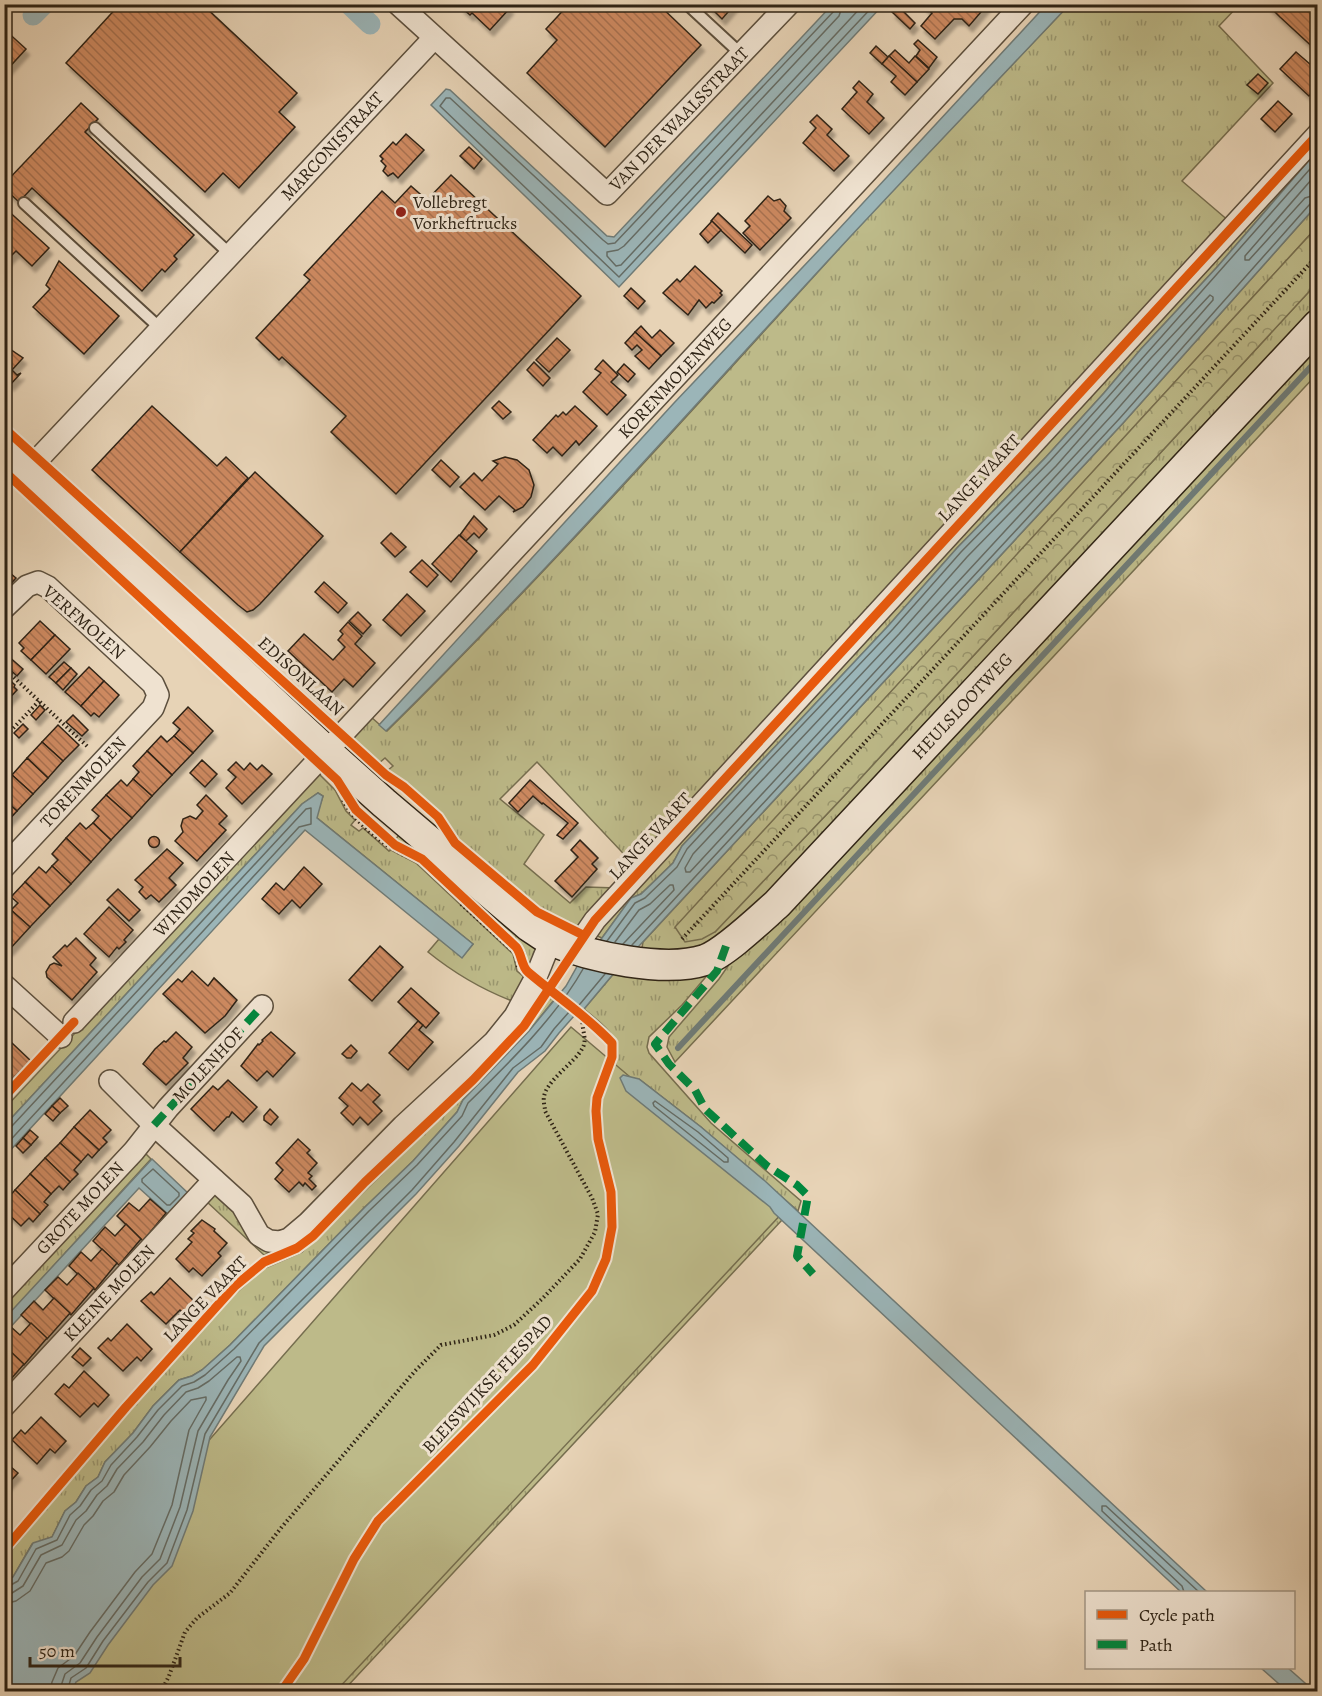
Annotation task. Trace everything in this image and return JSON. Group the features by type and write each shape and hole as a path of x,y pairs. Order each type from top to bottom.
{"street":[{"path":"398,4 434,38"},
{"name":"VAN DER WAALSSTRAAT","path":"434,38 607,194 789,4"},
{"name":"KORENMOLENWEG","path":"327,752 1023,4"},
{"name":"MARCONISTRAAT","path":"26,472 434,38"},
{"name":"LANGE VAART","path":"110,1081 154,1125 242,1205 259,1235 269,1241 280,1242 289,1239 308,1223 403,1126 494,1042 515,1016 534,979 563,944 595,920 1317,134"},
{"name":"HEULSLOOTWEG","path":"563,944 647,964 686,964 707,959 740,936 777,904 1317,325"},
{"name":"EDISONLAAN","path":"4,452 327,752 501,904 529,926 563,944"},
{"name":"VERFMOLEN","path":"4,608 27,586 38,582 48,587 153,684 158,695"},
{"name":"TORENMOLEN","path":"4,867 153,708 158,695"},
{"name":"WINDMOLEN","path":"4,985 68,1030 327,752"},
{"name":"MOLENHOF","path":"154,1125 262,1006"},
{"name":"GROTE MOLEN","path":"4,1290 134,1151 154,1125"},
{"name":"KLEINE MOLEN","path":"4,1406 214,1180"}],"lane":[{"path":"687,4 741,54"},
{"path":"95,128 231,255"},
{"path":"24,203 161,329"}],"path":[{"path":"674,941 684,938 692,930 1317,255"},
{"path":"4,668 103,761"},
{"path":"4,738 39,701"},
{"path":"344,795 356,810 395,845 413,857"},
{"path":"457,895 516,947 521,953 525,970 534,979"},
{"path":"580,1013 592,1023"},
{"path":"161,1692 185,1632 197,1618 230,1593 281,1528 415,1371 441,1344 494,1335 514,1325 580,1259 595,1232 598,1214 592,1198 545,1112 544,1096 553,1082 582,1049 585,1042 580,1013"}],"green space":[{"path":"1069,5 1239,5 1219,26 1273,83 1182,181 1230,222 636,867 537,762 500,799 544,835 524,864 570,903 586,887 616,888 579,928 536,907 457,841 441,816 407,784 387,771 393,766 385,758 379,763 352,737 371,717 387,731 505,612 874,211"},
{"path":"1317,141 1317,151 1218,266 1046,457 957,548 889,625 682,846 673,863 641,894 631,898 602,938 590,933"},
{"path":"1317,205 1317,227 675,928 715,932 846,794 1317,283 1317,311 792,876 710,942 696,948 641,953 643,942 1124,422"},
{"path":"1317,227 1317,283 846,794 715,932 702,939 685,942 675,927"},
{"path":"1317,339 1317,374 675,1062 667,1047 669,1037 719,979 728,966 729,956"},
{"path":"318,773 335,790 346,811 355,820 351,825 359,831 363,828 389,851 416,863 513,954 517,971 524,977 512,1001 468,980 428,952 439,939 462,957 473,944 316,817 323,796 318,793 302,804 5,1125 4,1109"},
{"path":"402,831 536,948 531,968 527,965 523,949 424,856 395,840"},
{"path":"615,972 710,972 682,1005 649,1037 647,1047 649,1053 711,1123 801,1201 798,1211 701,1127 639,1079 782,1220 343,1691 288,1692 615,1066 617,1056 614,1040 605,1027 584,1009"},
{"path":"550,996 554,1000 529,1031 463,1100 457,1112 413,1161 230,1345 202,1370 179,1380 153,1406 133,1433 105,1462 98,1477 86,1486 76,1502 65,1511 52,1537 32,1544 13,1577 5,1582 5,1558 150,1384 234,1295 263,1269 302,1252 516,1043"},
{"path":"571,1027 786,1209 336,1691 5,1692 5,1673"},
{"path":"144,1152 151,1159 5,1319 4,1301"},
{"path":"216,1191 282,1248 264,1255 206,1201"}],"water":[{"path":"1047,4 1069,5 849,238 505,611 386,731 379,725 674,403"},
{"path":"832,5 883,5 619,287 431,105 446,89 450,90 607,236 614,237"},
{"path":"1317,151 1317,205 1124,422 615,972 584,1009 574,1016 545,1051 518,1072 459,1146 416,1194 264,1346 210,1437 193,1511 172,1566 153,1585 90,1673 76,1682 72,1691 5,1692 5,1582 13,1577 33,1543 52,1537 65,1511 76,1502 86,1486 98,1477 105,1462 133,1433 153,1406 179,1380 202,1370 230,1345 413,1161 457,1112 463,1100 529,1031 566,986 579,963 602,938 631,898 641,894 673,863 682,846 889,625 957,548 1046,457 1218,266"},
{"path":"318,793 323,796 317,818 473,944 462,958 305,830 5,1156 5,1125 302,804"},
{"path":"623,1075 639,1079 765,1181 1206,1591 1180,1591 770,1207 626,1091 620,1078"},
{"path":"152,1159 189,1194 169,1215 139,1188 5,1333 4,1319"},
{"path":"1262,1669 1289,1669 1314,1691 1287,1691"}],"building":[{"path":"120,4 202,4 297,93 279,112 295,127 239,188 223,173 205,192 66,63"},
{"path":"462,4 506,4 510,8 490,30 472,13 470,15 461,7"},
{"path":"569,4 658,4 701,45 605,147 527,73 557,40 546,29"},
{"path":"707,4 735,4 722,19"},
{"path":"925,4 987,5 969,26 962,19 954,19 935,39 921,26 932,13 924,6"},
{"path":"1267,4 1318,4 1318,52 1280,17"},
{"path":"898,6 915,23 910,29 892,12"},
{"path":"4,29 26,49 4,73"},
{"path":"918,40 937,57 929,68 916,56 920,50 914,44"},
{"path":"876,46 888,57 882,64 870,53"},
{"path":"895,50 909,63 915,56 929,69 917,82 889,56"},
{"path":"1296,52 1318,71 1318,87 1309,96 1280,69"},
{"path":"889,56 917,82 905,95 891,82 896,76 882,64"},
{"path":"1258,74 1268,83 1258,94 1247,85"},
{"path":"859,81 873,94 867,102 884,118 869,134 842,109 857,92 853,88"},
{"path":"1278,101 1292,114 1275,132 1261,119"},
{"path":"81,103 98,119 85,132 194,235 174,256 177,259 165,272 162,269 142,291 32,188 19,202 4,188 4,184"},
{"path":"817,115 832,129 827,135 849,156 834,171 803,143 816,128 810,122"},
{"path":"406,134 424,150 398,178 393,173 388,176 383,171 386,166 380,156 393,142 396,145"},
{"path":"469,147 482,159 474,169 460,156"},
{"path":"451,175 581,296 396,494 331,432 346,416 282,357 279,360 256,338 310,280 304,275 382,191 395,203 411,186 427,200"},
{"path":"768,196 774,201 780,199 786,206 784,211 791,218 760,250 743,233 750,226 745,221"},
{"path":"4,207 49,248 32,266 16,251 4,263"},
{"path":"718,213 752,245 745,253 711,221"},
{"path":"712,221 721,230 708,243 700,234"},
{"path":"59,261 119,316 84,354 33,307 50,289 46,285"},
{"path":"695,266 722,291 720,293 722,295 706,308 699,300 688,315 663,293 677,279 680,282"},
{"path":"631,288 645,301 638,309 624,296"},
{"path":"641,326 652,338 660,330 674,343 661,356 635,332"},
{"path":"635,332 661,356 649,369 635,356 642,350 637,345 632,350 625,343"},
{"path":"557,338 570,350 549,372 536,360"},
{"path":"4,345 23,358 12,370 17,375 21,373 10,385 9,381 4,385"},
{"path":"603,360 618,375 611,382 626,395 607,415 583,392 601,373 595,369"},
{"path":"534,362 550,378 543,386 527,370"},
{"path":"624,364 635,374 628,382 617,372"},
{"path":"499,401 511,412 503,419 492,408"},
{"path":"152,406 217,466 226,457 248,478 180,552 92,470"},
{"path":"575,406 597,426 579,445 576,441 562,456 553,447 547,453 533,440 556,415 558,417 563,412 566,415"},
{"path":"505,457 517,460 529,470 534,485 531,497 523,507 513,512 515,510 499,496 485,510 460,487 474,473 482,481 498,464 493,461"},
{"path":"441,460 459,477 450,487 432,470"},
{"path":"255,472 323,536 260,604 247,612 180,552"},
{"path":"474,516 487,529 479,538 474,533 466,541 460,535"},
{"path":"391,533 406,547 395,557 381,543"},
{"path":"459,535 477,551 451,582 432,564"},
{"path":"422,560 438,575 427,587 410,572"},
{"path":"4,568 16,578 4,591"},
{"path":"324,582 347,603 338,613 315,592"},
{"path":"407,594 425,611 401,636 383,620"},
{"path":"358,612 371,625 363,634 349,621"},
{"path":"40,621 55,635 31,660 21,651 24,648 19,643"},
{"path":"348,622 362,636 355,644 375,663 353,687 344,679 332,692 288,651 304,634 333,660 345,647 338,640 343,634 340,631"},
{"path":"55,635 70,649 46,674 31,660"},
{"path":"7,655 23,669 17,676 4,664 4,658"},
{"path":"64,662 71,668 56,683 49,677"},
{"path":"89,667 104,681 81,706 65,692"},
{"path":"71,668 77,674 63,690 56,683"},
{"path":"4,675 17,690 5,703"},
{"path":"104,681 119,695 99,717 94,713 91,716 81,706"},
{"path":"40,705 45,710 36,720 31,715"},
{"path":"188,707 213,731 193,753 174,736 180,729 173,723"},
{"path":"73,715 88,730 82,736 66,722"},
{"path":"23,724 28,729 19,738 14,733"},
{"path":"58,725 79,745 63,761 42,742"},
{"path":"161,736 167,742 174,736 193,753 172,775 147,751"},
{"path":"42,742 63,761 48,778 27,758"},
{"path":"147,751 172,775 152,796 133,779 139,772 133,766"},
{"path":"27,758 48,778 33,794 12,775"},
{"path":"202,760 217,774 205,787 190,773"},
{"path":"236,762 244,770 250,763 257,770 262,765 272,774 242,804 226,788 236,777 228,770"},
{"path":"12,775 33,794 17,811 4,799 4,783"},
{"path":"133,779 152,796 132,818 106,795 121,780 127,786"},
{"path":"530,780 578,823 563,839 557,835 568,823 533,796 518,812 509,803"},
{"path":"106,795 132,818 111,840 93,823 99,816 92,810"},
{"path":"206,795 227,816 219,824 226,830 197,861 175,841 183,832 181,826 183,819 190,816 196,819 203,811 197,805"},
{"path":"4,799 17,811 4,825"},
{"path":"80,823 86,829 93,823 111,840 91,862 66,838"},
{"path":"154,837 158,838 158,846 154,847 150,846 149,842 150,838"},
{"path":"66,838 91,862 71,884 52,866 58,860 52,854"},
{"path":"580,840 598,858 592,864 597,869 572,897 555,881 578,857 571,850"},
{"path":"167,849 183,863 169,878 176,885 159,902 151,895 146,899 139,892 143,887 135,880"},
{"path":"52,866 71,884 50,906 25,882 39,867 46,873"},
{"path":"304,867 322,884 300,908 292,900 279,914 262,899 276,883 284,890"},
{"path":"25,882 50,906 30,927 11,910 18,903 11,897"},
{"path":"118,889 140,910 129,921 107,900"},
{"path":"109,907 133,930 124,940 126,942 119,949 117,947 109,957 84,934"},
{"path":"11,910 30,927 9,950 4,945 4,916"},
{"path":"76,938 96,958 90,965 97,972 72,1000 47,977 46,972 54,963 62,966 53,957"},
{"path":"380,946 403,967 372,1001 349,980"},
{"path":"192,971 208,986 214,978 237,1000 225,1016 205,1033 163,994 178,979 182,982"},
{"path":"411,988 439,1013 426,1028 398,1002"},
{"path":"418,1021 423,1025 419,1030 433,1042 408,1070 389,1053"},
{"path":"176,1032 192,1047 183,1058 188,1063 166,1085 143,1064 155,1049"},
{"path":"271,1032 295,1053 273,1077 267,1071 257,1081 241,1066 258,1044"},
{"path":"12,1043 31,1061 9,1082 4,1078 4,1051"},
{"path":"351,1045 357,1051 351,1058 347,1058 342,1054"},
{"path":"228,1080 257,1107 243,1122 232,1112 214,1131 191,1109 213,1086 218,1090"},
{"path":"352,1083 361,1091 368,1084 380,1095 373,1102 382,1111 368,1125 360,1117 353,1125 341,1113 348,1106 339,1098"},
{"path":"60,1098 68,1106 60,1113 52,1106"},
{"path":"52,1106 60,1113 53,1121 45,1114"},
{"path":"270,1109 278,1117 271,1125 264,1120 264,1116"},
{"path":"90,1110 111,1130 103,1138 107,1142 99,1150 74,1127"},
{"path":"74,1127 99,1150 92,1158 88,1154 81,1162 60,1143"},
{"path":"30,1130 38,1137 31,1145 23,1138"},
{"path":"23,1138 31,1145 23,1153 16,1146"},
{"path":"298,1139 310,1150 307,1153 317,1163 308,1173 312,1176 309,1179 316,1186 312,1190 305,1183 303,1186 299,1182 289,1192 275,1179 283,1170 276,1163"},
{"path":"60,1143 81,1162 74,1170 78,1174 70,1182 45,1158"},
{"path":"45,1158 70,1182 63,1190 59,1186 51,1194 30,1174"},
{"path":"30,1174 51,1194 44,1202 48,1205 40,1214 15,1190"},
{"path":"15,1190 40,1214 33,1222 29,1218 21,1226 4,1210 4,1202"},
{"path":"150,1199 166,1213 143,1241 117,1216 129,1203 139,1211"},
{"path":"202,1220 215,1229 214,1231 227,1243 218,1253 221,1256 202,1276 193,1268 189,1272 176,1259 192,1242 188,1239 194,1233 191,1231"},
{"path":"126,1224 141,1239 119,1265 93,1241 105,1227 115,1236"},
{"path":"102,1249 117,1263 95,1290 69,1266 81,1252 91,1261"},
{"path":"78,1273 94,1288 71,1315 45,1290 58,1277 67,1285"},
{"path":"170,1278 195,1302 184,1314 180,1310 166,1324 141,1301 151,1292 154,1295"},
{"path":"54,1298 70,1313 47,1339 21,1315 34,1301 43,1310"},
{"path":"31,1323 47,1338 24,1365 4,1347 4,1334 11,1327 20,1335"},
{"path":"127,1324 152,1349 141,1361 137,1357 123,1371 98,1348 108,1338 111,1341"},
{"path":"80,1348 91,1358 83,1366 72,1357"},
{"path":"8,1349 24,1364 4,1387 4,1352"},
{"path":"84,1371 109,1395 98,1407 94,1403 80,1417 55,1394 64,1384 69,1388"},
{"path":"41,1417 66,1441 55,1453 50,1449 37,1464 12,1440 21,1430 25,1434"},
{"path":"4,1461 18,1473 4,1488"}],"waterway":[{"path":"33,15 44,4"},
{"path":"349,4 370,24"},
{"path":"678,1048 1318,359"}],"marked path":[{"path":"726,946 717,971 655,1044 669,1064 695,1090 705,1109 767,1166 797,1185 808,1196 797,1256 813,1274"},
{"path":"154,1125 262,1006"}],"cycle path":[{"path":"4,1550 126,1407 235,1286 264,1262 297,1248 313,1236 365,1182 473,1080 524,1026 595,920 1318,134"},
{"path":"4,428 386,775 404,787 438,817 455,843 537,912 583,935"},
{"name":"BLEISWIJKSE FLESPAD","path":"4,471 337,780 356,810 395,845 422,859 516,947 528,972 582,1015 612,1043 612,1057 597,1098 596,1111 598,1139 611,1192 612,1227 606,1259 592,1291 533,1365 378,1521 354,1559 304,1659 281,1692"},
{"path":"4,1097 74,1022"}],"place":[{"name":"Vollebregt Vorkheftrucks","path":"401,212"}]}
